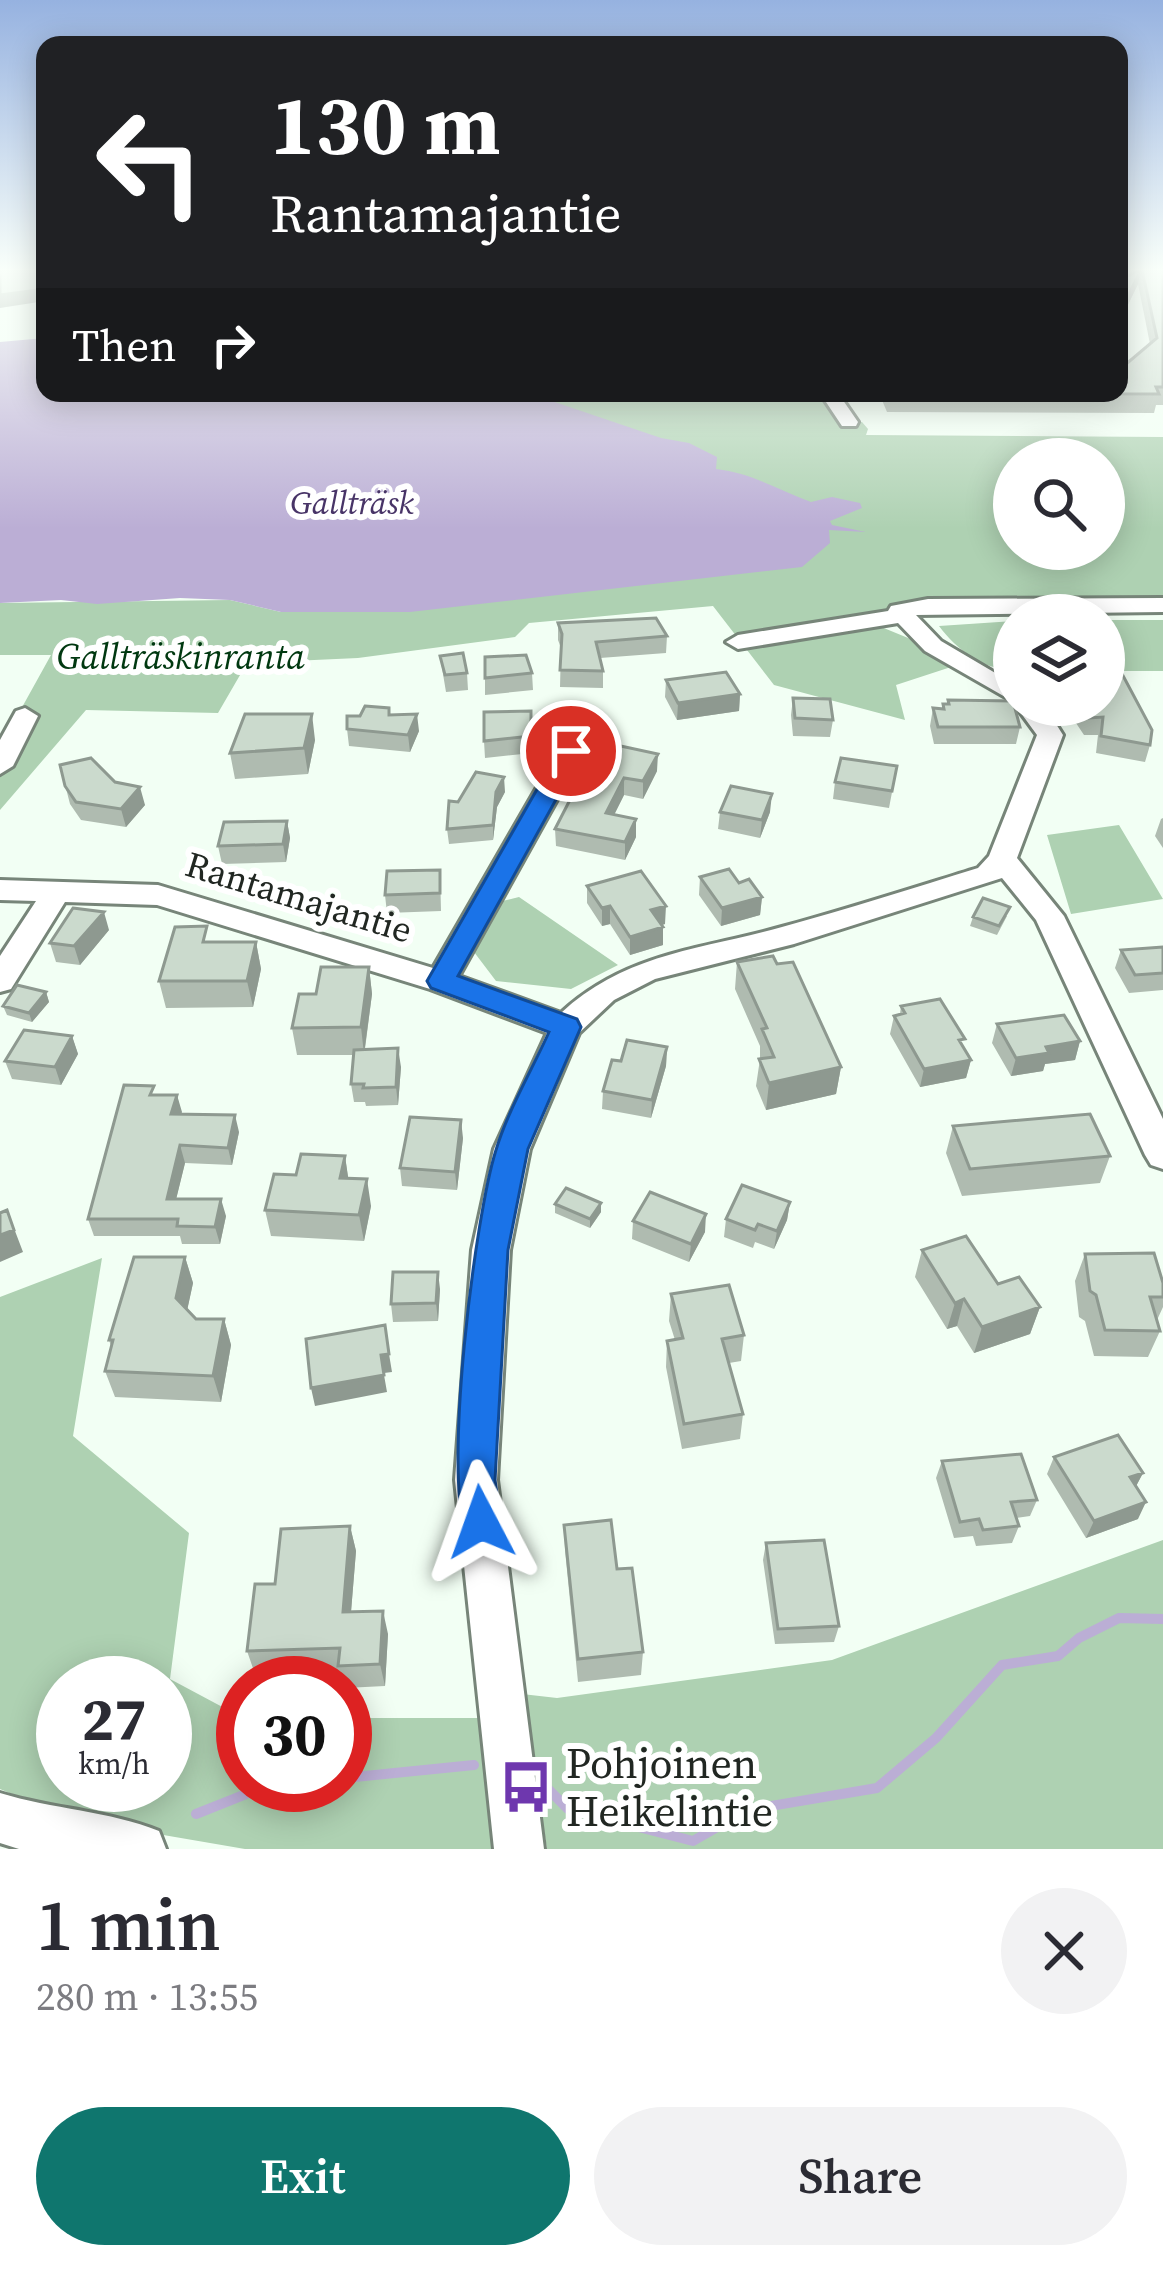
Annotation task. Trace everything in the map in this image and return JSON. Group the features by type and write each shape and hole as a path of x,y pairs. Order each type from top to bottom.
{"street":[{"path":"835,402 849,422"},
{"path":"738,642 928,606 1163,604"},
{"path":"900,614 933,646 993,682"},
{"path":"0,766 25,716"},
{"path":"520,1849 476,1480 491,1250 512,1149 566,1027 603,992 646,971 988,875 1002,859 1050,735 1046,726"},
{"path":"441,981 571,751"},
{"path":"1002,859 1048,916 1163,1155"},
{"name":"Rantamajantie","path":"0,890 158,895 441,981 566,1027"},
{"path":"0,981 58,890"},
{"path":"0,1818 48,1833 141,1849"}],"green space":[{"name":"Gallträskinranta","path":"425,402 823,402 841,422 862,422 868,429 866,435 1163,437 1163,601 1125,603 1125,594 993,594 993,608 873,613 874,624 913,640 951,667 896,685 905,720 774,685 713,606 529,623 515,637 358,658 247,663 218,713 86,710 0,810 0,747 51,655 0,655 0,603 230,600 281,612"},
{"path":"1125,620 1163,620 1163,671 1125,671"},
{"path":"993,622 993,666 972,657 939,626"},
{"path":"1119,825 1163,899 1071,914 1047,835"},
{"path":"519,897 618,965 571,989 496,981 474,952 494,903"},
{"path":"102,1258 73,1436 189,1533 173,1656 36,1656 36,1804 0,1789 0,1297"},
{"path":"1163,1540 1163,1849 547,1849 522,1694 557,1698 832,1660"},
{"path":"192,1691 216,1704 216,1812 372,1812 372,1718 484,1718 496,1849 245,1849 70,1819 54,1812 192,1812"}],"water":[{"name":"Gallträsk","path":"0,356 36,356 36,402 555,402 689,443 717,457 716,469 753,478 811,502 832,497 860,503 862,508 830,521 866,532 829,530 830,543 802,567 410,612 281,612 230,600 180,598 97,604 61,600 0,603"}],"building":[{"path":"1135,356 1163,356 1163,387 1156,387 1159,394 1128,394 1128,362"},
{"path":"656,618 667,636 596,642 603,671 560,670 558,623"},
{"path":"463,653 467,673 445,675 440,656"},
{"path":"526,655 532,673 485,678 485,657"},
{"path":"726,672 740,694 678,703 666,680"},
{"path":"1125,679 1152,730 1150,745 1101,736 1102,726 1125,726"},
{"path":"793,698 830,699 833,720 795,718"},
{"path":"948,700 993,701 993,726 1020,727 938,727 933,708 944,709 943,704 949,704"},
{"path":"365,706 389,708 389,715 417,714 408,735 347,729 347,716 360,716"},
{"path":"531,711 531,736 484,741 484,712"},
{"path":"245,714 312,714 304,748 230,753"},
{"path":"616,745 658,754 643,781 624,778 606,813 636,819 625,842 555,829 574,792 589,795"},
{"path":"91,758 115,782 140,787 121,809 76,802 65,786 60,765"},
{"path":"841,758 897,766 892,791 835,782"},
{"path":"476,772 504,777 496,792 493,825 447,829 449,801 458,802"},
{"path":"731,786 772,794 762,820 720,812"},
{"path":"287,821 283,844 218,846 224,822"},
{"path":"729,869 739,883 749,879 762,897 722,908 700,877"},
{"path":"440,870 440,893 385,895 387,871"},
{"path":"641,871 666,906 651,910 663,927 630,937 610,906 602,908 587,886"},
{"path":"983,898 1010,907 999,926 973,917"},
{"path":"73,908 104,912 74,946 50,943"},
{"path":"207,926 203,942 256,942 247,981 159,981 175,927"},
{"path":"1163,947 1163,973 1135,975 1121,950"},
{"path":"773,956 777,964 793,962 841,1067 769,1083 759,1059 774,1057 762,1029 767,1028 737,962"},
{"path":"321,967 369,967 361,1027 292,1028 299,994 316,994"},
{"path":"17,985 46,992 29,1013 3,1006"},
{"path":"940,999 965,1039 959,1040 971,1060 924,1069 894,1016 905,1013 901,1006"},
{"path":"1064,1015 1080,1041 1046,1047 1049,1053 1016,1058 997,1024"},
{"path":"24,1030 72,1036 55,1067 5,1061"},
{"path":"627,1040 667,1047 652,1100 603,1091 612,1060 621,1061"},
{"path":"398,1048 396,1087 351,1084 354,1050"},
{"path":"124,1085 154,1086 150,1095 177,1095 171,1114 235,1115 228,1148 180,1145 167,1199 221,1199 215,1227 177,1226 178,1219 88,1219"},
{"path":"1090,1114 1110,1156 970,1169 953,1126"},
{"path":"410,1117 461,1120 455,1172 400,1168"},
{"path":"301,1154 345,1156 340,1178 367,1179 359,1215 265,1210 274,1174 296,1175"},
{"path":"742,1185 790,1202 777,1231 758,1224 755,1230 726,1219"},
{"path":"566,1188 601,1203 590,1219 555,1204"},
{"path":"650,1192 706,1214 691,1244 633,1221"},
{"path":"7,1210 14,1230 0,1235 0,1213"},
{"path":"966,1236 998,1284 1019,1277 1040,1307 982,1327 964,1299 955,1303 922,1250"},
{"path":"1154,1253 1163,1297 1150,1297 1160,1331 1105,1330 1096,1295 1090,1291 1085,1254"},
{"path":"134,1257 185,1257 176,1298 196,1319 224,1319 213,1376 105,1371 113,1340 109,1340"},
{"path":"393,1272 438,1272 436,1303 391,1304"},
{"path":"729,1285 744,1335 722,1339 743,1414 684,1424 667,1341 683,1338 671,1294"},
{"path":"385,1325 389,1354 381,1355 384,1375 311,1388 306,1339"},
{"path":"1118,1435 1143,1473 1130,1477 1146,1502 1094,1521 1054,1457"},
{"path":"1021,1454 1037,1500 1011,1502 1019,1526 983,1530 979,1519 960,1522 942,1461"},
{"path":"611,1520 617,1569 632,1568 643,1652 578,1659 564,1525"},
{"path":"350,1526 343,1612 383,1611 380,1664 372,1664 372,1656 339,1656 340,1648 247,1651 255,1584 275,1584 281,1529"},
{"path":"824,1540 839,1626 778,1629 766,1543"}],"waterway":[{"path":"545,1786 568,1809 693,1841 747,1810 877,1788 936,1738 1002,1665 1058,1656 1079,1638 1119,1618 1163,1619"},
{"path":"372,1775 474,1765"},
{"path":"196,1814 216,1806"}],"place":[{"name":"Pohjoinen Heikelintie","path":"526,1787"}],"route":[{"path":"481,1522 476,1480 491,1250 512,1149 566,1027 441,981 571,751"}]}
